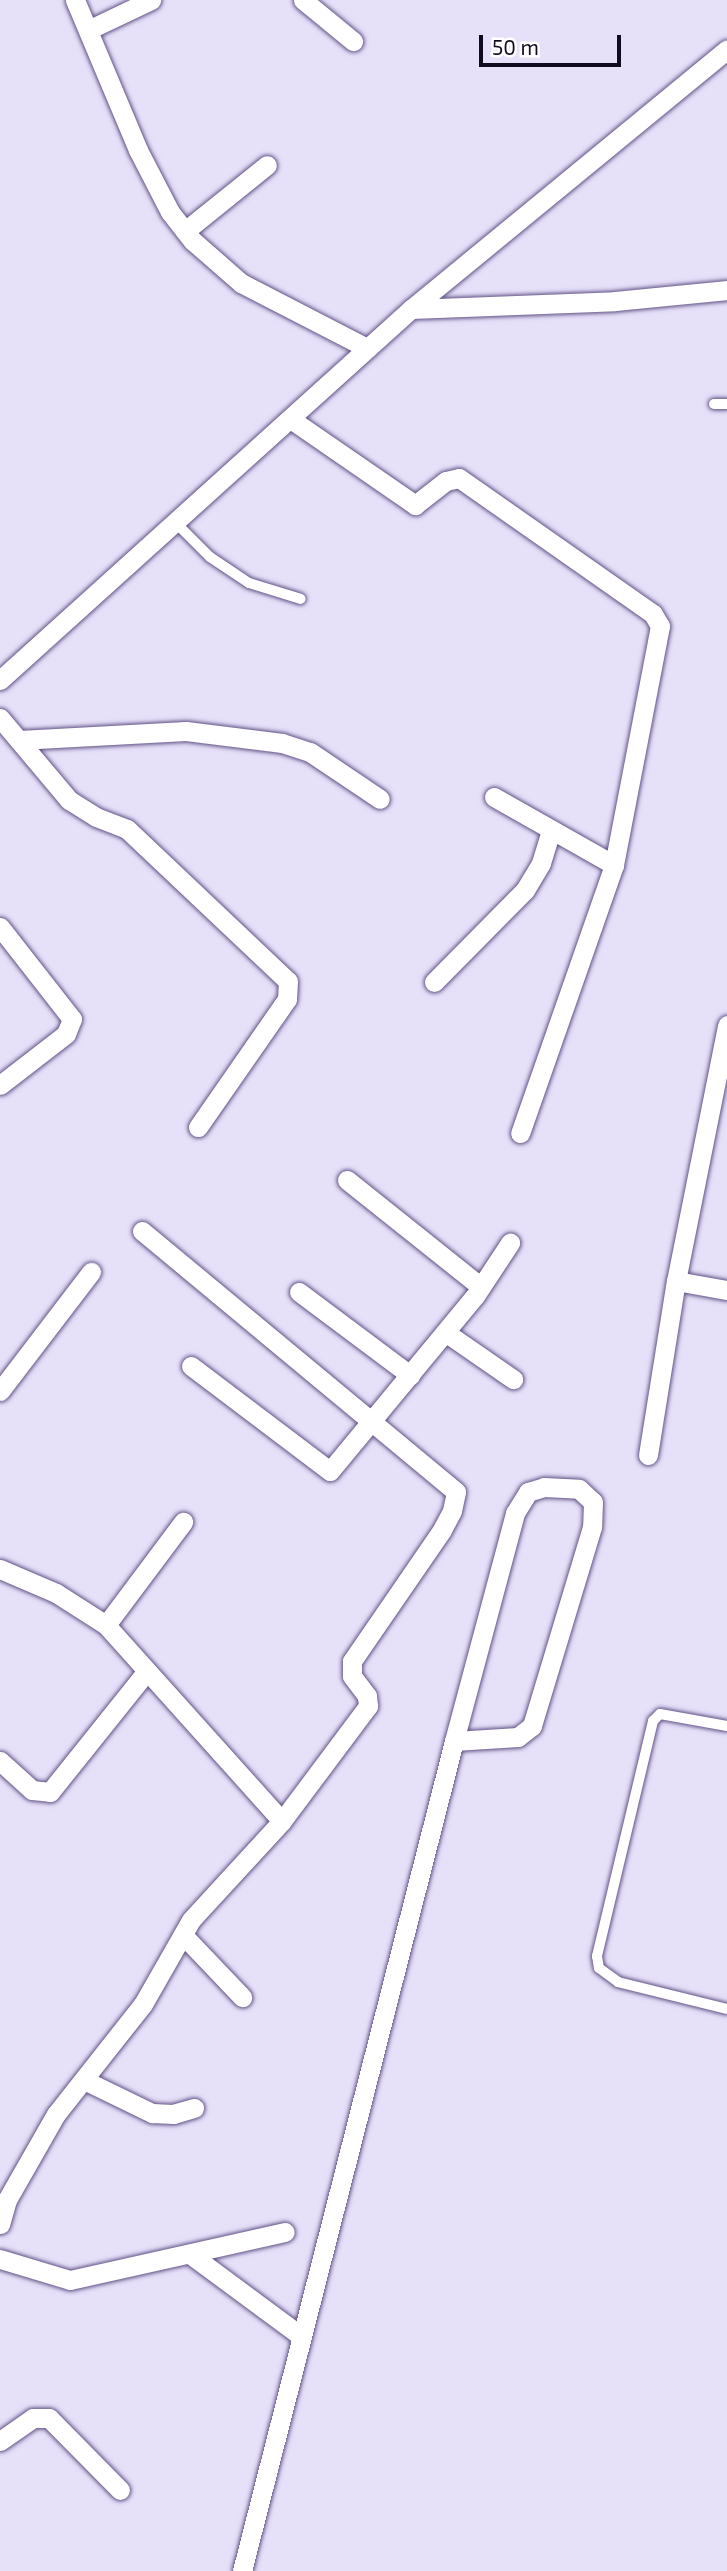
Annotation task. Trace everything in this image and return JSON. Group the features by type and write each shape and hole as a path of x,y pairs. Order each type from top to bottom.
{"street":[{"path":"75,0 138,150 170,212 185,231 241,283 367,348"},
{"path":"88,30 151,0"},
{"path":"303,0 353,41"},
{"path":"0,680 292,420 411,309 727,49"},
{"path":"185,231 267,165"},
{"path":"411,309 615,301 727,290"},
{"path":"292,420 414,505 446,481 459,478 657,620 660,642 614,865 520,1133"},
{"path":"0,718 69,800 96,817 127,829 288,981 287,999 198,1127"},
{"path":"19,740 186,731 282,743 310,752 380,799"},
{"path":"494,797 614,865"},
{"path":"434,982 525,890 541,863 551,831"},
{"path":"0,927 72,1019 66,1034 0,1084"},
{"path":"648,1455 676,1282 727,1025"},
{"path":"347,1180 481,1287"},
{"path":"0,2224 22,2170 56,2114 143,2004 208,1898 282,1821 366,1711 369,1701 352,1676 352,1661 442,1531 456,1499 452,1486 370,1423 142,1231"},
{"path":"191,1366 326,1471 332,1470 481,1287 510,1243"},
{"path":"0,1391 91,1272"},
{"path":"676,1282 727,1290"},
{"path":"299,1292 410,1375"},
{"path":"445,1332 513,1378"},
{"path":"242,2571 454,1741 520,1501 528,1492 544,1487 579,1489 593,1502 592,1527 532,1726 518,1737 454,1741"},
{"path":"106,1625 183,1522"},
{"path":"0,1569 56,1593 106,1625 282,1821"},
{"path":"0,1761 32,1790 50,1792 146,1671"},
{"path":"183,1935 242,1997"},
{"path":"84,2080 152,2113 173,2114 194,2108"},
{"path":"0,2259 70,2280 285,2232"},
{"path":"191,2254 302,2337"},
{"path":"0,2441 33,2418 49,2418 120,2490"}],"lane":[{"path":"714,404 727,404"},
{"path":"176,523 237,577 261,590 300,599"},
{"path":"727,1726 660,1714 653,1721 597,1956 599,1968 618,1982 727,2009"}]}
